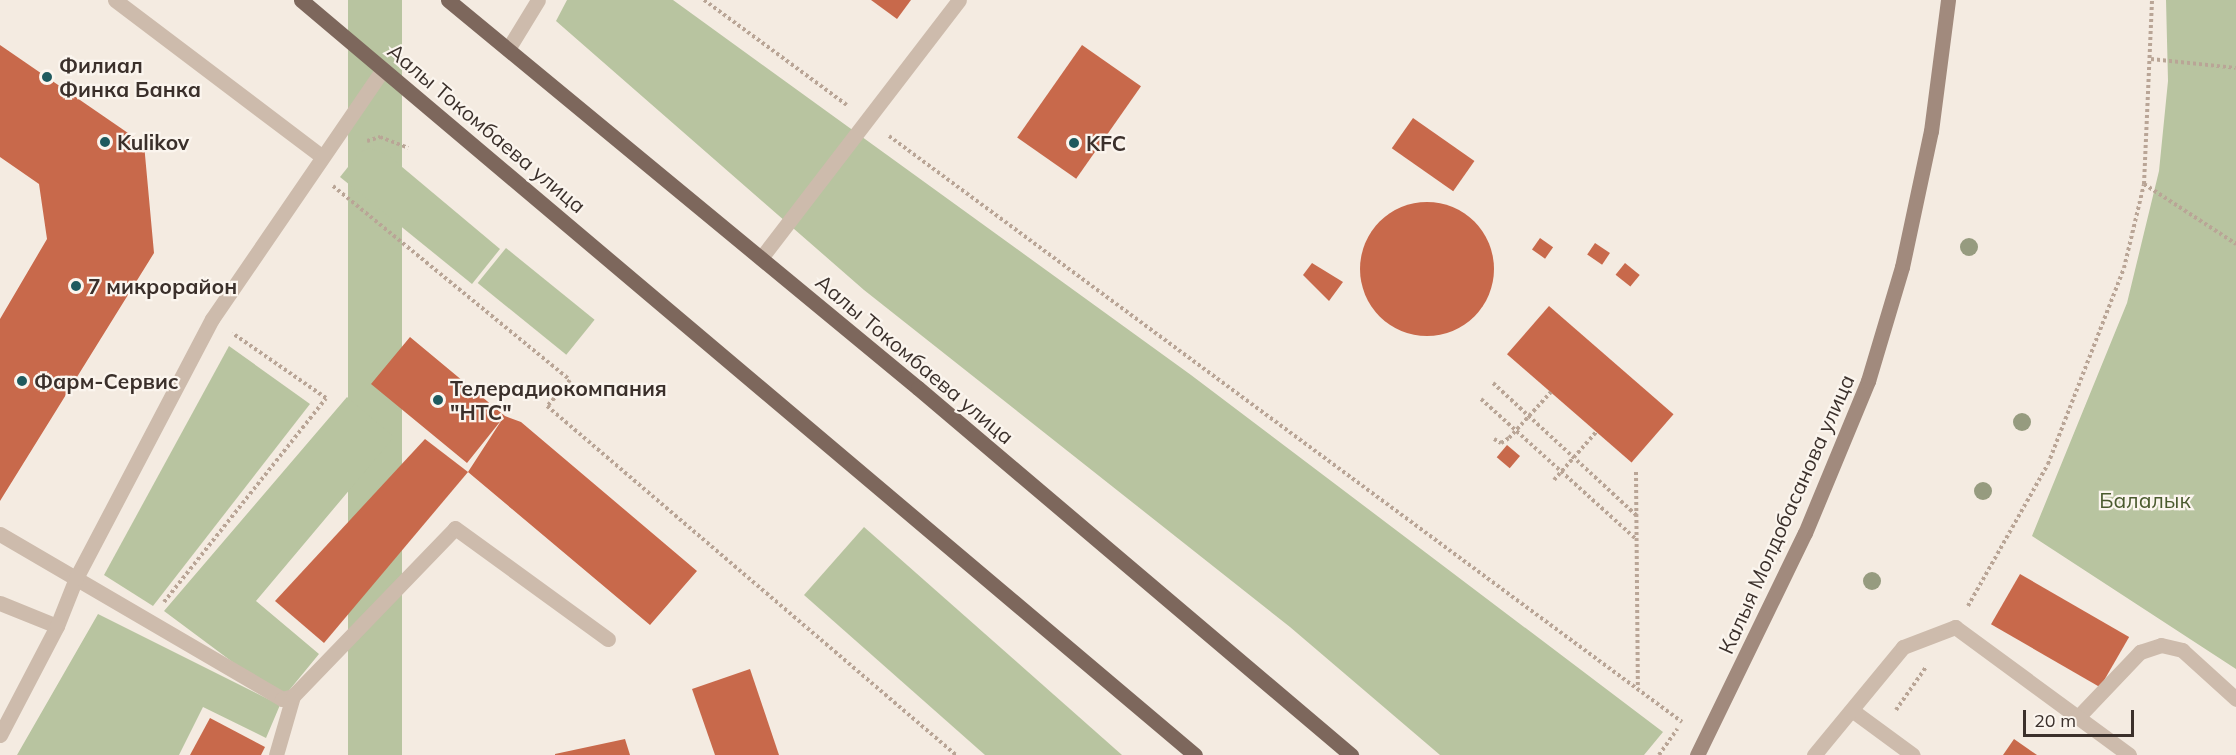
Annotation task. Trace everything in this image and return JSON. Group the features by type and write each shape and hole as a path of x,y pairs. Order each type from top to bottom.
{"main road":[{"name":"Аалы Токомбаева улица","path":"301,0 1195,755"},
{"name":"Аалы Токомбаева улица","path":"448,0 760,258 1351,755"}],"street":[{"name":"Калыя Молдобасанова улица","path":"1697,755 1805,533 1868,381 1912,222 1931,131 1948,0"}],"lane":[{"path":"115,0 319,158"},
{"path":"508,49 538,0"},
{"path":"760,258 959,0"},
{"path":"0,735 57,626 76,578 212,319 319,158 384,69"},
{"path":"276,755 293,696 455,528 608,639"},
{"path":"0,534 151,619 282,699 293,696"},
{"path":"0,603 57,626"},
{"path":"1814,755 1853,711 1903,647 1955,627 2129,755"},
{"path":"2078,717 2140,652 2161,645 2182,650 2236,699"},
{"path":"1853,711 1913,755"}],"path":[{"path":"704,0 1683,721 1659,755"},
{"path":"1955,627 2053,454 2124,268 2144,184 2152,0"},
{"path":"2151,59 2236,68"},
{"path":"362,142 380,137 408,148"},
{"path":"319,158 332,185 570,380 547,406 956,755"},
{"path":"332,185 336,177"},
{"path":"2144,184 2236,244"},
{"path":"151,619 326,398 212,319"},
{"path":"1493,383 1637,515"},
{"path":"1494,439 1501,443 1517,430 1551,392"},
{"path":"1481,399 1637,540"},
{"path":"1554,480 1597,431"},
{"path":"1636,472 1638,689"},
{"path":"1881,731 1928,665"}],"green space":[{"path":"348,0 402,0 402,755 348,755"},
{"path":"567,0 673,0 1191,375 1663,732 1644,755 1440,755 1290,627 864,290 556,21"},
{"name":"Балалык","path":"2166,0 2236,0 2236,669 2032,536 2127,303 2159,171 2168,81"},
{"path":"370,148 389,156 500,249 472,284 340,177 360,152"},
{"path":"506,248 595,320 566,355 478,283"},
{"path":"229,346 310,404 153,606 104,575"},
{"path":"347,397 394,437 256,601 319,654 282,699 164,611"},
{"path":"864,527 1122,755 985,755 804,595"},
{"path":"98,614 280,705 266,738 203,707 179,755 17,755"}],"building":[{"path":"871,0 911,0 897,19"},
{"name":"7 микрорайон","path":"0,45 144,144 154,253 0,501 0,319 47,239 39,184 0,157"},
{"path":"1082,45 1141,86 1076,179 1017,138"},
{"path":"1413,118 1474,161 1453,191 1392,148"},
{"path":"1427,202 1453,207 1474,222 1489,243 1494,269 1489,295 1474,316 1453,331 1427,336 1401,331 1380,316 1365,295 1360,269 1365,243 1380,222 1401,207"},
{"path":"1540,238 1553,247 1545,259 1532,249"},
{"path":"1595,243 1610,253 1602,265 1587,255"},
{"path":"1312,263 1343,282 1329,301 1303,275"},
{"path":"1625,263 1640,275 1630,287 1616,275"},
{"path":"1549,306 1674,414 1632,463 1507,354"},
{"path":"410,337 505,416 521,422 697,571 650,625 468,472 503,418 467,463 371,384"},
{"path":"425,439 468,472 324,643 275,601"},
{"path":"1507,445 1520,456 1510,468 1497,457"},
{"path":"2020,574 2129,637 2100,687 1991,624"},
{"path":"750,669 779,755 715,755 692,689"},
{"path":"210,718 265,747 261,755 190,755"},
{"path":"625,739 630,755 555,755 555,754"},
{"path":"2014,739 2037,755 2003,755"}],"place":[{"name":"Филиал Финка Банка","path":"47,77"},
{"name":"Kulikov","path":"105,142"},
{"name":"KFC","path":"1074,143"},
{"name":"7 микрорайон","path":"76,286"},
{"name":"Фарм-Сервис","path":"22,381"},
{"name":"Телерадиокомпания \"НТС\"","path":"438,400"}]}
